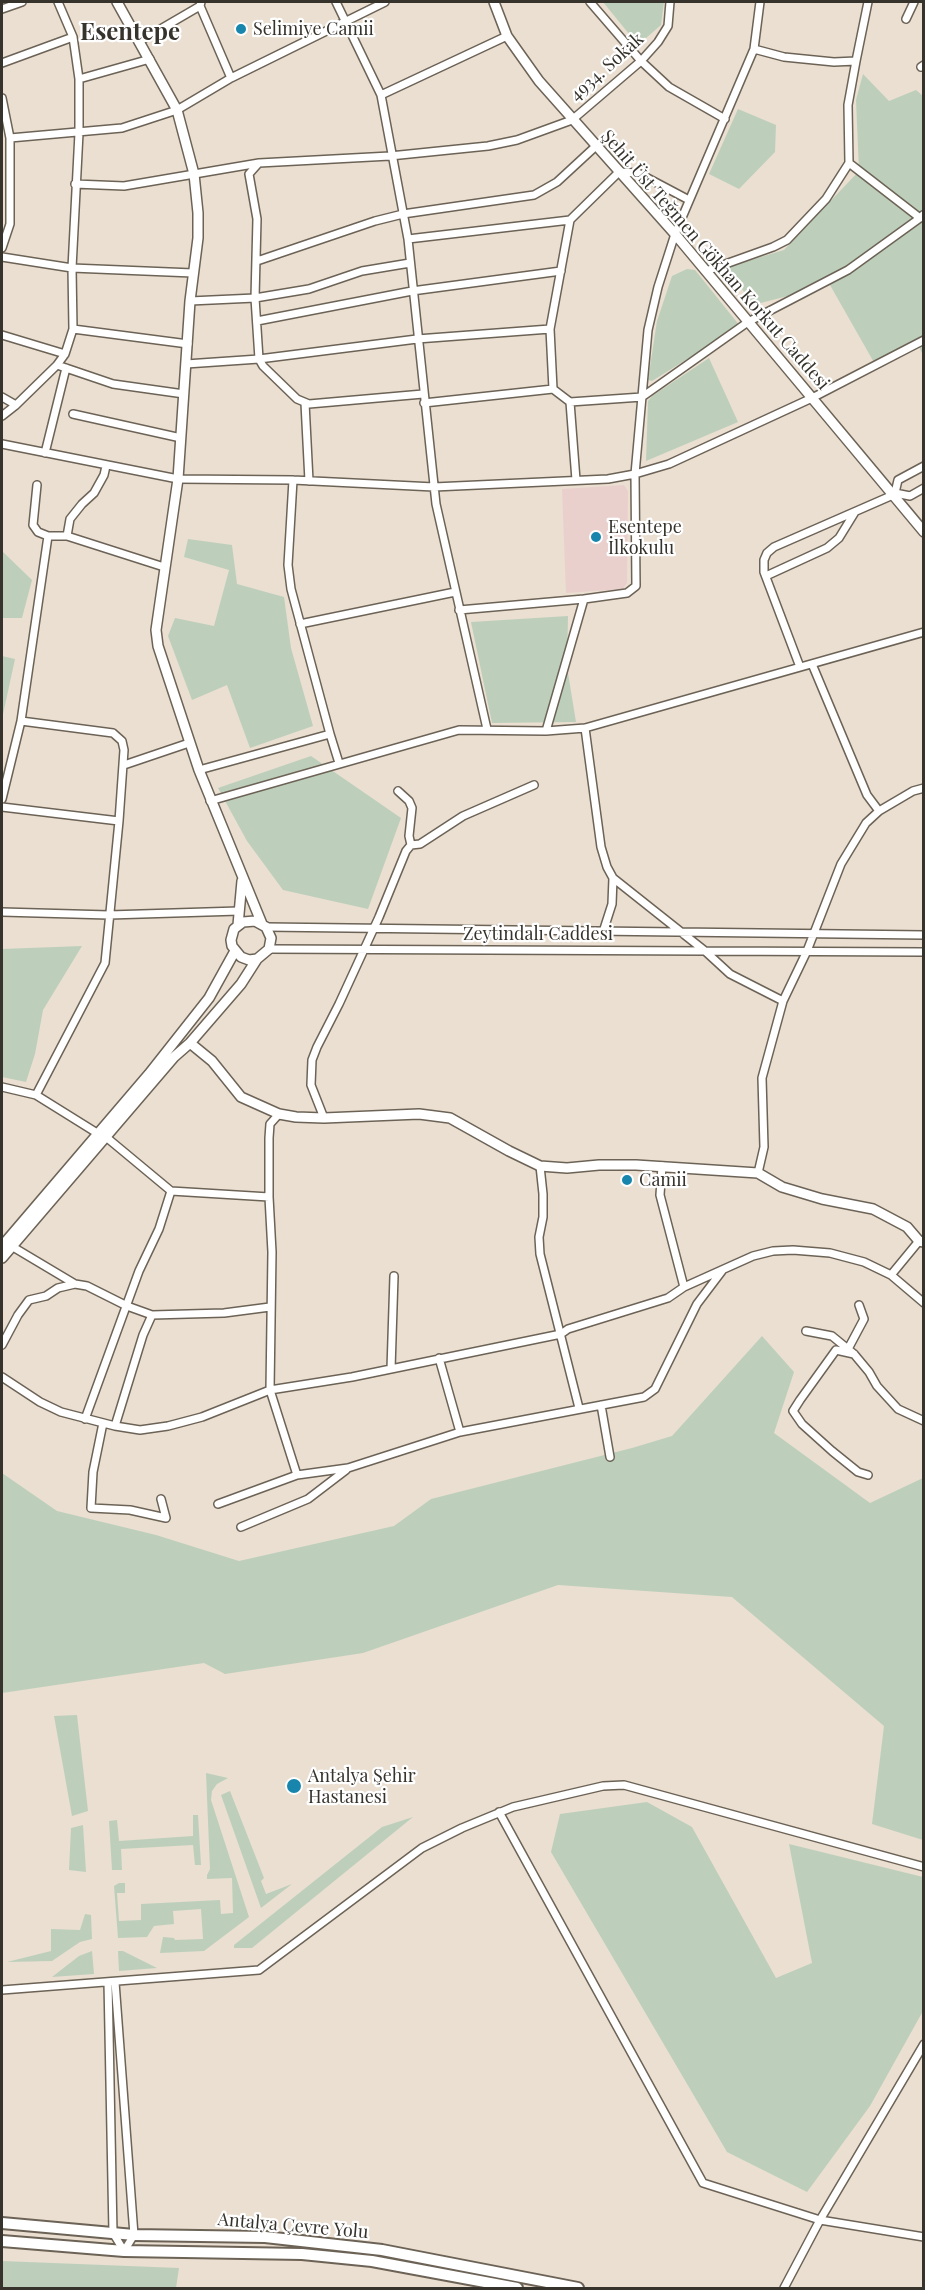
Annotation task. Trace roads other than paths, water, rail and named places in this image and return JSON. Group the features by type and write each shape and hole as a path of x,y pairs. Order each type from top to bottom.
{"main road":[{"name":"Antalya Çevre Yolu","path":"2,2223 134,2235 265,2237 382,2250 578,2289"},
{"name":"Antalya Çevre Yolu","path":"2,2241 124,2251 302,2254 372,2261 517,2289"}],"street":[{"path":"2,9 22,2"},
{"path":"2,416 57,365 65,354 74,329 72,268 79,133 79,79 73,37 58,2"},
{"path":"2,1258 6,1243 102,1135 174,1057 190,1043 241,984 257,959 269,949 271,938 210,801 189,743 157,638 157,612 178,479 190,301 198,225 194,174 177,110 117,2"},
{"path":"336,2 381,95 390,156 408,239 434,487 459,610 487,729"},
{"path":"10,138 122,129 177,110 231,78 385,2"},
{"name":"Şehit Üst Teğmen Gökhan Korkut Caddesi","path":"494,2 507,36 539,81 675,234 924,532"},
{"path":"590,2 641,61 669,87 725,119"},
{"name":"4934. Sokak","path":"572,120 641,61 658,42 668,26 670,2"},
{"path":"459,610 584,599 627,593 636,586 635,474 648,330 658,287 675,234 754,49 760,2"},
{"path":"706,271 773,248 786,240 826,198 849,163 850,85 868,2"},
{"path":"906,19 914,2"},
{"path":"140,41 200,4 231,78"},
{"path":"381,95 507,36"},
{"path":"2,63 73,37"},
{"path":"754,49 784,57 834,62 856,61"},
{"path":"79,79 150,59"},
{"path":"2,98 10,138 5,203 10,224 2,248"},
{"path":"75,184 124,186 259,163 390,156 488,146 517,140 572,120"},
{"path":"258,261 375,220 534,195 557,182 596,146"},
{"path":"259,163 249,174 257,219 258,261 255,298 259,359 263,366 294,396 305,403 423,394"},
{"path":"424,403 553,389 570,402 642,397 748,322 848,270 922,216 849,163"},
{"path":"553,389 550,329 570,220 619,172 638,173 689,200"},
{"path":"408,239 570,220"},
{"path":"2,257 72,268 193,273"},
{"path":"190,301 255,298 309,289 362,271 410,263"},
{"path":"257,321 412,291 561,271"},
{"path":"74,329 188,344"},
{"path":"186,364 259,359 417,339 550,329"},
{"path":"2,335 65,354"},
{"path":"2,444 178,479 293,480 434,487 608,479 669,464 812,398 924,340"},
{"path":"57,365 113,384 184,394"},
{"path":"45,453 66,368"},
{"path":"2,397 16,405"},
{"path":"570,402 576,480"},
{"path":"305,403 309,481"},
{"path":"73,414 181,438"},
{"path":"67,536 70,519 94,493 104,476 106,466"},
{"path":"894,494 898,480 924,466"},
{"path":"293,480 288,565 291,589 339,763"},
{"path":"37,485 33,525 38,532 48,536 67,536 164,567"},
{"path":"800,667 766,576 764,560 770,550 894,494 910,496 924,488"},
{"path":"766,576 827,548 839,538 855,512"},
{"path":"2,799 21,721 48,536"},
{"path":"300,624 455,591"},
{"path":"546,731 584,599"},
{"path":"210,801 459,730 546,731 585,728 924,632"},
{"path":"812,664 867,795 879,811"},
{"path":"21,721 113,733 122,741 124,765 105,963 36,1095"},
{"path":"585,728 602,848 607,867 613,878 705,951 729,974 783,1001"},
{"path":"199,770 330,734"},
{"path":"124,765 189,743"},
{"path":"411,845 420,844 463,816 534,785"},
{"path":"758,1173 764,1147 762,1078 783,1001 807,951 841,864 866,823 879,811 913,791 924,788"},
{"path":"324,1118 311,1085 312,1060 316,1047 339,1004 411,845 409,836 412,808 409,801 398,791"},
{"path":"2,807 119,821"},
{"path":"603,932 612,904 613,878"},
{"path":"238,925 243,879"},
{"path":"2,912 109,915 239,911"},
{"path":"257,959 249,960 234,951 231,940 234,929 238,925 249,921 264,926 924,935"},
{"name":"Zeytindalı Caddesi","path":"269,949 924,952"},
{"path":"102,1135 209,998 234,951"},
{"path":"190,1043 212,1061 241,1097 279,1114 297,1118 419,1114 450,1118 540,1166 662,1166 758,1173 782,1187 822,1199 873,1209 908,1227 921,1241 891,1275"},
{"path":"2,1087 36,1095 102,1135 171,1191 268,1197"},
{"path":"279,1114 270,1124 268,1197 272,1252 270,1390 297,1476"},
{"path":"540,1166 543,1194 543,1217 539,1237 540,1254 579,1408"},
{"path":"662,1166 660,1195 684,1287"},
{"path":"84,1419 139,1271 159,1229 171,1191"},
{"path":"6,1243 75,1284 87,1286 127,1306 152,1315 224,1313 270,1307"},
{"path":"2,1377 40,1402 84,1419 140,1430 168,1426 202,1417 270,1390 561,1334 568,1329 668,1298 684,1287 723,1269 753,1256 772,1251 830,1253 864,1262 891,1275 924,1303"},
{"path":"218,1504 297,1476 348,1468 460,1432 644,1397 655,1389 697,1304 723,1269"},
{"path":"391,1368 394,1276"},
{"path":"2,1345 29,1300 45,1296 58,1288 75,1284"},
{"path":"848,1349 864,1319 859,1305"},
{"path":"115,1426 143,1335 152,1315"},
{"path":"806,1331 832,1336 854,1354 898,1409 924,1421"},
{"path":"854,1354 836,1350 793,1412 802,1424 832,1451 858,1472 868,1475"},
{"path":"439,1358 460,1432"},
{"path":"602,1405 610,1457"},
{"path":"103,1424 93,1472 91,1508 130,1510 166,1518 161,1499"},
{"path":"241,1527 308,1499 348,1468"},
{"path":"2,1990 260,1970 422,1848 462,1828 513,1807 603,1786 624,1785 924,1867"},
{"path":"499,1812 703,2183 820,2220 924,2237"},
{"path":"112,1982 134,2235 124,2251 113,2233 112,1982"},
{"path":"784,2289 820,2220 924,2043"}],"place":[{"name":"Selimiye Camii","path":"241,29"},
{"name":"Esentepe İlkokulu","path":"596,537"},
{"name":"Camii","path":"627,1180"},
{"name":"Antalya Şehir Hastanesi","path":"294,1786"}],"district":[{"name":"Esentepe","path":"130,33"}]}
